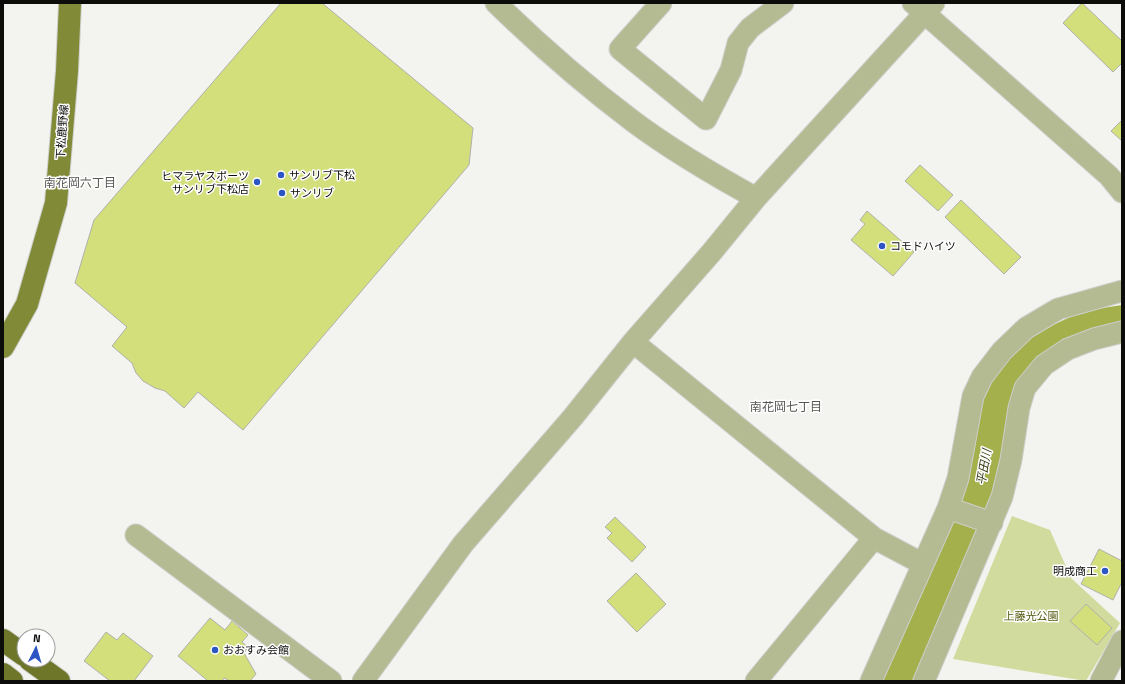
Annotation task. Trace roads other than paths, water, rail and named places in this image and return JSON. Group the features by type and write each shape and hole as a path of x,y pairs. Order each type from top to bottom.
{"highway":[{"path":"3,640 16,649"},
{"path":"41,668 59,681"},
{"path":"3,674 12,681"}],"main road":[{"name":"下松鹿野線","path":"3,347 28,304 56,203 67,71 70,3"}],"street":[{"path":"496,3 582,80 635,122 706,170 756,198"},
{"path":"661,3 620,49 706,119 731,70 738,44 750,28 782,4"},
{"path":"363,681 463,544 574,418 634,342 711,253 756,198 924,6 1109,176 1122,192"},
{"path":"870,681 923,564 951,509 973,396 982,377 1002,350 1026,328 1058,309 1122,291"},
{"path":"924,681 989,522 1002,497 1012,460 1020,408 1025,388 1044,365 1068,349 1094,339 1122,332"},
{"path":"634,342 874,538 923,564"},
{"path":"951,509 989,522"},
{"path":"136,535 331,681"},
{"path":"756,681 874,538"},
{"path":"1111,672 1122,641"}],"water":[{"name":"平田川","path":"1122,305 1122,325 1071,339 1035,359 1014,393 1004,465 973,555 912,681 882,681 975,428 987,384 1010,352 1038,332 1083,311"}],"place":[{"name":"サンリブ下松","path":"281,175"},
{"name":"ヒマラヤスポーツ サンリブ下松店","path":"257,182"},
{"name":"サンリブ","path":"282,193"},
{"name":"コモドハイツ","path":"882,246"},
{"name":"明成商工","path":"1105,571"},
{"name":"おおすみ会館","path":"215,650"}],"district":[{"name":"南花岡六丁目","path":"80,183"},
{"name":"南花岡七丁目","path":"786,407"}],"park label":[{"name":"上藤光公園","path":"1031,616"}]}
